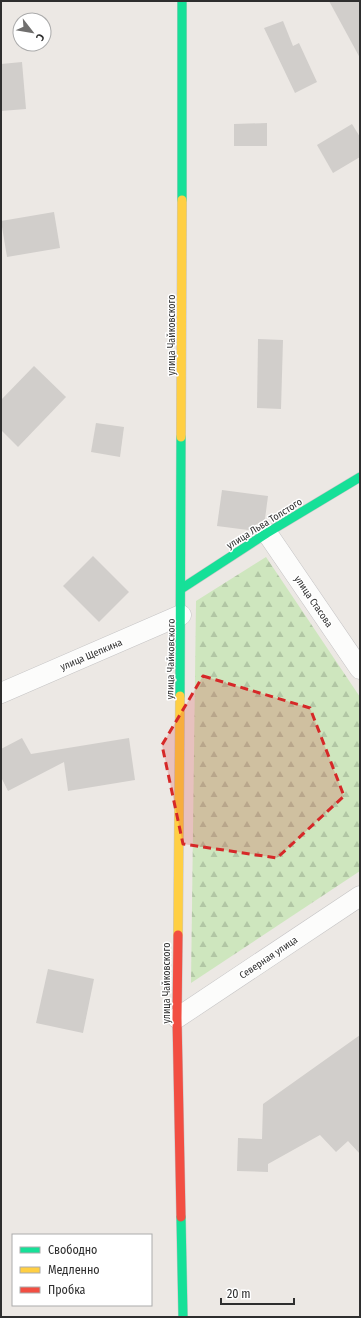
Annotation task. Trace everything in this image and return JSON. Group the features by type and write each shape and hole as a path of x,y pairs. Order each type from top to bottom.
{"street":[{"name":"улица Чайковского","path":"182,1 181,615 177,1018 183,1317"},
{"name":"улица Льва Толстого","path":"181,589 267,533 360,477"},
{"name":"улица Стасова","path":"267,533 360,670"},
{"name":"улица Щепкина","path":"1,693 181,615"},
{"name":"Северная улица","path":"177,1018 360,896"}],"highlighted area":[{"path":"203,676 310,708 344,796 277,858 183,844 162,745"}],"green space":[{"path":"266,557 360,697 360,871 191,983 196,601"}],"building":[{"path":"329,1 360,1 360,58"},
{"path":"283,21 293,46 299,43 317,82 295,93 264,28"},
{"path":"22,62 26,109 1,111 1,64"},
{"path":"267,123 267,146 234,146 234,124"},
{"path":"352,124 360,137 360,157 333,173 317,145"},
{"path":"54,212 60,248 7,257 1,221"},
{"path":"258,339 283,340 281,409 257,408"},
{"path":"34,366 66,397 18,447 1,430 1,400"},
{"path":"96,423 124,427 120,457 91,452"},
{"path":"222,490 268,496 265,519 248,530 217,526"},
{"path":"93,556 129,592 99,622 63,586"},
{"path":"22,738 31,754 129,738 135,780 68,791 64,762 8,791 1,777 1,749"},
{"path":"48,969 94,979 83,1033 36,1023"},
{"path":"360,1035 360,1154 348,1141 336,1152 320,1135 268,1164 268,1172 237,1171 238,1138 262,1139 263,1104"}],"traffic: fast":[{"path":"182,1 182,200"},
{"path":"180,696 181,437"},
{"path":"181,589 267,533 360,477"},
{"path":"181,1217 183,1317"}],"traffic: slow":[{"path":"181,437 182,200"},
{"path":"178,935 180,696"}],"traffic: jam":[{"path":"178,935 177,1018 181,1217"}]}
